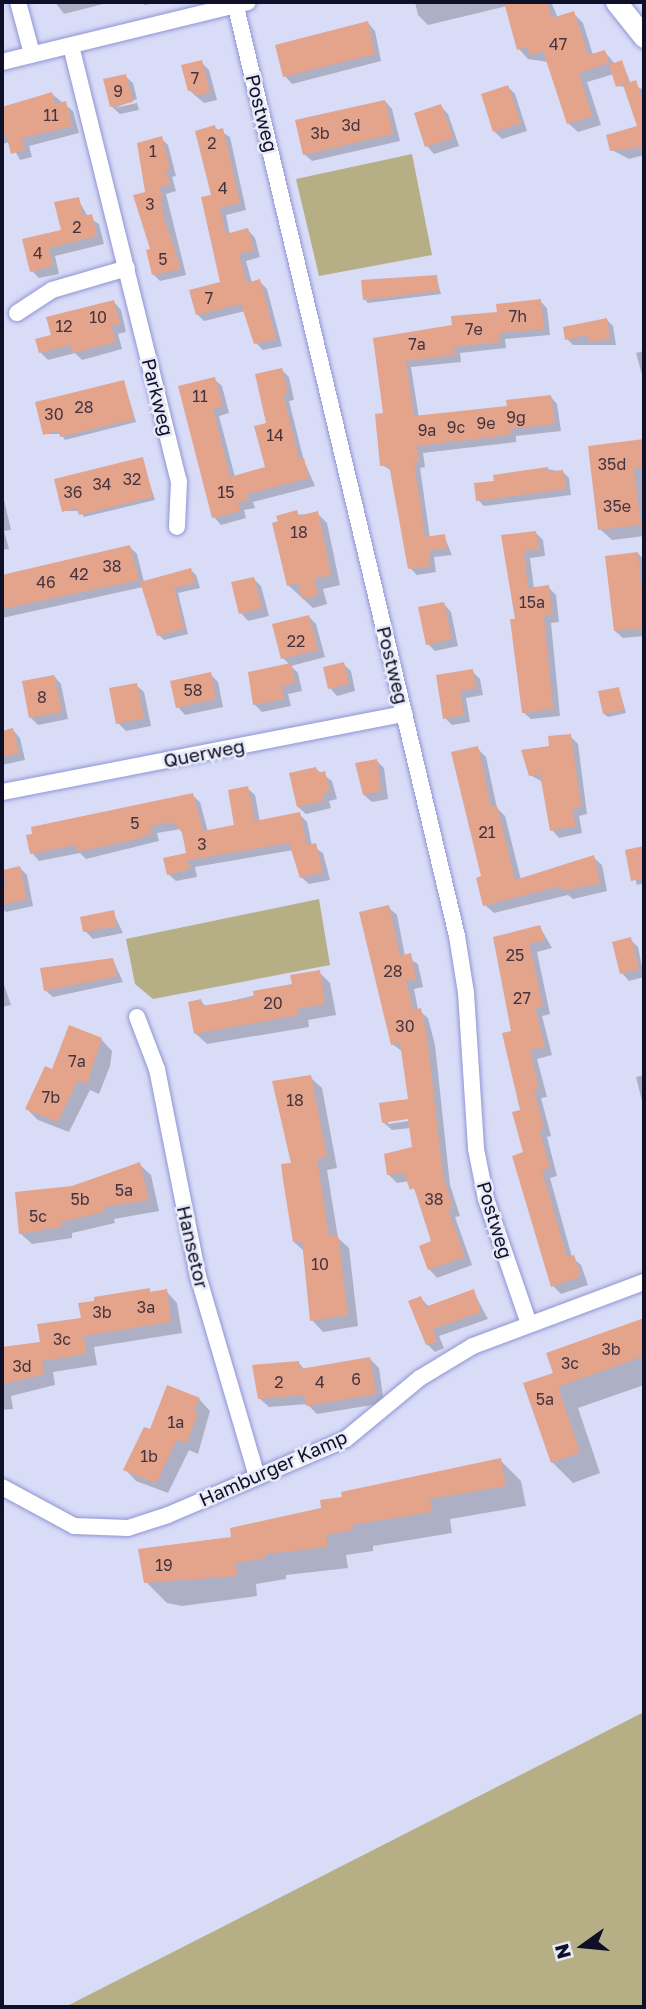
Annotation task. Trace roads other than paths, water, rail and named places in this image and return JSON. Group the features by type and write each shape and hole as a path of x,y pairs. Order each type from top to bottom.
{"main road":[{"path":"617,2 644,37"}],"street":[{"path":"18,2 32,54"},
{"path":"2,62 242,4"},
{"name":"Postweg","path":"242,4 460,959 476,1149 486,1199 529,1324"},
{"name":"Parkweg","path":"71,46 178,481 177,527"},
{"path":"17,313 52,290 127,268"},
{"name":"Querweg","path":"2,792 405,714"},
{"name":"Hansetor","path":"137,1017 157,1069 198,1276 257,1476"},
{"name":"Hamburger Kamp","path":"2,1487 56,1519 93,1529 117,1528 168,1515 346,1438 420,1378 473,1346 644,1282"}]}
